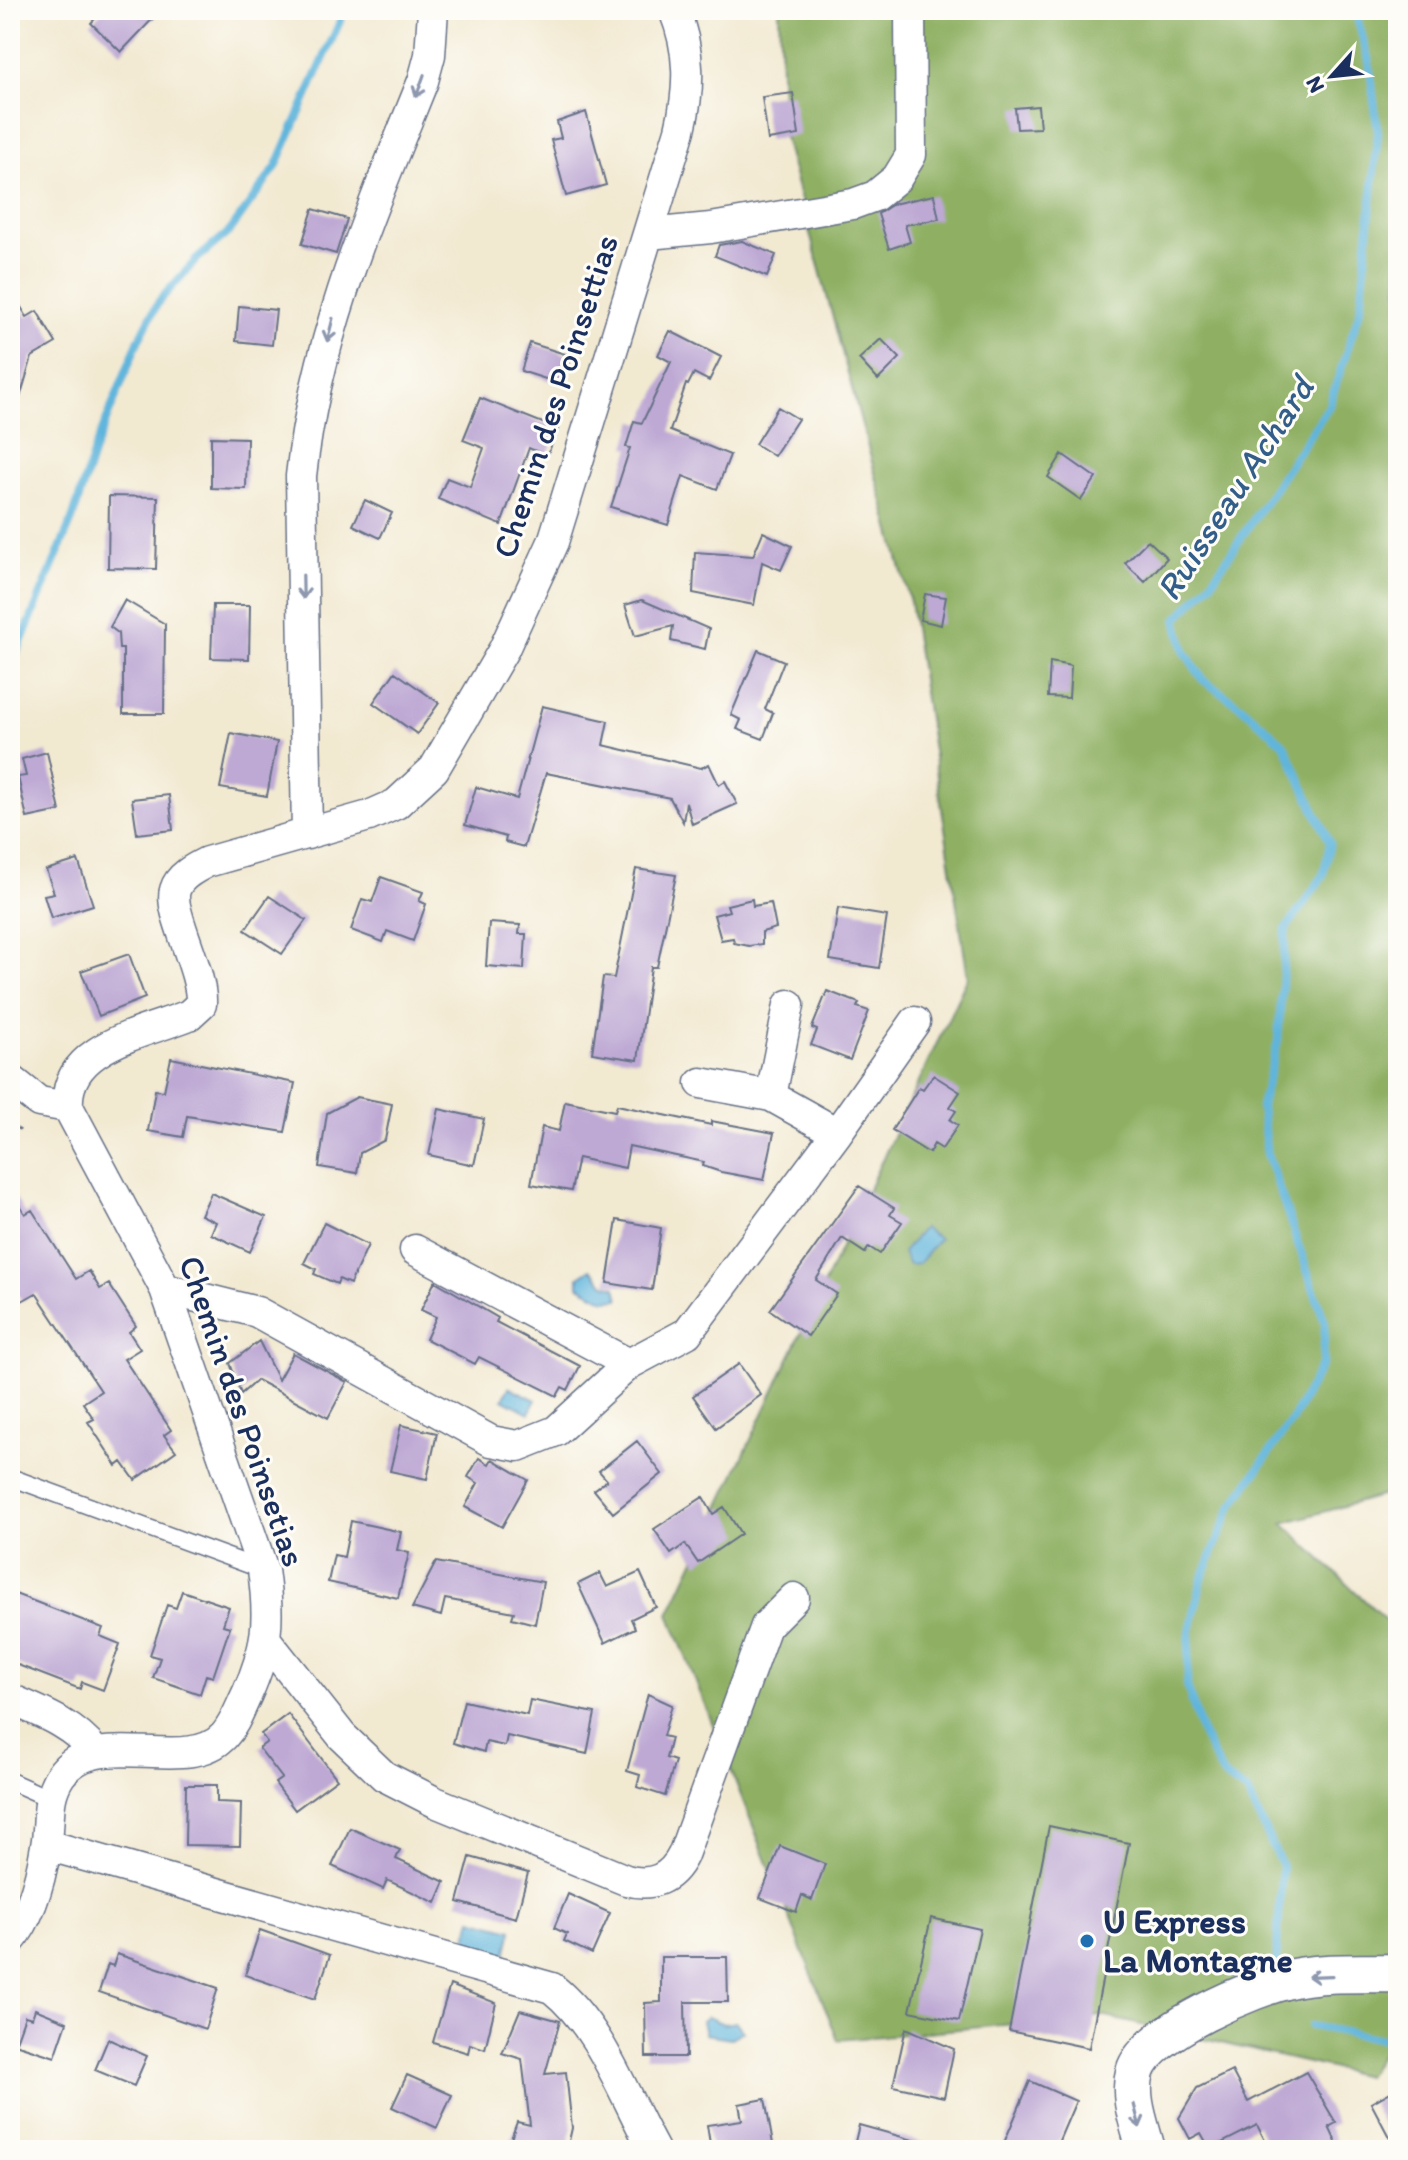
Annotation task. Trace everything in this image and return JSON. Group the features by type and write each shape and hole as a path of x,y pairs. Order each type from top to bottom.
{"street":[{"path":"307,834 301,476 307,423 338,297 427,68 433,10"},
{"name":"Chemin des Poinsettias","path":"68,1107 66,1089 70,1081 97,1051 189,1015 201,1004 201,979 174,909 175,889 184,876 207,862 369,816 396,804 434,769 504,649 553,542 686,105 687,55 674,10"},
{"path":"648,234 711,228 853,204 875,196 897,178 911,155 910,10"},
{"path":"771,1096 789,1005"},
{"path":"165,1289 257,1312 491,1441 518,1446 556,1431 629,1364 687,1333 837,1133 915,1022"},
{"path":"10,1079 39,1102 68,1107"},
{"path":"701,1083 771,1096 837,1133"},
{"name":"Chemin des Poinsetias","path":"48,1798 60,1774 75,1760 96,1753 203,1749 223,1737 242,1705 266,1640 270,1615 263,1570 165,1289 68,1107"},
{"path":"415,1250 629,1364"},
{"path":"266,1640 342,1736 384,1776 435,1802 626,1880 651,1884 679,1864 766,1626 794,1598"},
{"path":"10,1699 73,1730 96,1753"},
{"path":"10,1941 22,1928 47,1845 48,1798"},
{"path":"47,1845 552,1988 573,2005 588,2025 654,2150"},
{"path":"1146,2150 1134,2101 1135,2071 1148,2049 1243,1994 1295,1977 1398,1973"}],"lane":[{"path":"10,1477 263,1570"},
{"path":"10,1781 48,1798"}],"green space":[{"path":"779,10 1398,10 1398,1491 1283,1523 1398,1632 1398,2029 1366,2076 1102,2016 838,2040 669,1614 968,977 910,602 783,134"}],"water":[{"path":"923,1228 939,1239 918,1264 909,1265 903,1253"},
{"path":"591,1269 605,1284 616,1287 619,1299 605,1300 579,1286 579,1277"},
{"path":"509,1387 536,1400 529,1413 503,1399"},
{"path":"472,1919 512,1930 506,1955 465,1944"},
{"path":"707,2017 724,2024 736,2022 743,2031 731,2038 705,2034 702,2021"}],"building":[{"path":"103,10 161,10 121,52 91,23"},
{"path":"793,93 799,135 768,140 762,97"},
{"path":"1038,106 1040,128 1017,129 1015,108"},
{"path":"586,112 606,185 566,196 551,140 561,138 557,122"},
{"path":"934,195 939,219 905,225 910,242 889,249 878,214 893,204"},
{"path":"313,209 347,219 336,254 302,244"},
{"path":"742,241 776,255 767,277 715,256 719,245"},
{"path":"10,289 27,317 37,311 56,343 32,357 16,411 10,411"},
{"path":"239,306 276,310 272,345 236,341"},
{"path":"670,331 721,357 709,381 694,373 686,384 670,431 730,455 717,489 683,476 668,525 611,507 630,448 626,447 634,421 642,423 671,362 658,355"},
{"path":"881,339 900,358 878,380 859,359"},
{"path":"530,343 571,356 561,384 521,371"},
{"path":"480,398 558,429 547,456 529,448 501,525 438,499 447,478 470,487 484,448 463,440"},
{"path":"778,407 798,419 774,456 755,444"},
{"path":"211,437 247,438 246,489 211,488"},
{"path":"1062,454 1096,478 1081,500 1048,477"},
{"path":"109,496 158,497 156,569 108,568"},
{"path":"365,500 392,513 380,538 353,525"},
{"path":"763,532 792,546 781,570 762,562 754,605 693,593 695,552 753,556"},
{"path":"1148,540 1167,558 1145,582 1125,563"},
{"path":"925,594 946,597 941,625 920,620"},
{"path":"125,600 165,624 164,714 123,714 123,649 119,649 118,633 110,627"},
{"path":"642,600 709,629 705,649 671,641 673,626 635,636 625,605"},
{"path":"213,605 250,605 249,659 211,658"},
{"path":"758,650 784,661 765,709 773,713 763,739 737,729 741,720 731,715"},
{"path":"1050,662 1071,666 1069,698 1048,697"},
{"path":"395,672 439,703 417,734 373,703"},
{"path":"542,706 608,721 603,745 701,768 709,764 719,785 725,781 737,804 692,824 686,802 683,822 670,798 546,773 524,847 505,842 506,837 465,825 476,787 517,799"},
{"path":"231,733 277,742 267,796 220,788"},
{"path":"47,752 60,811 27,818 18,777 26,776 22,759"},
{"path":"169,795 173,830 137,834 132,799"},
{"path":"78,860 93,905 51,918 44,895 54,893 46,870"},
{"path":"636,869 676,875 657,967 651,967 638,1060 592,1053 603,977 614,978"},
{"path":"381,877 423,892 419,901 426,904 413,941 387,931 383,942 351,930 362,899 372,902"},
{"path":"269,896 306,920 282,954 245,930"},
{"path":"752,899 753,906 771,903 776,928 762,932 762,944 749,946 734,943 733,938 721,940 714,915 729,911 727,905"},
{"path":"838,908 887,916 879,968 830,960"},
{"path":"489,923 520,925 519,934 526,934 524,969 486,966"},
{"path":"129,954 145,998 99,1016 81,971"},
{"path":"827,991 859,1003 857,1007 869,1011 850,1060 811,1045 817,1030 812,1028"},
{"path":"171,1058 295,1083 285,1132 187,1116 183,1137 148,1131 155,1090 164,1091"},
{"path":"933,1075 960,1092 950,1107 956,1111 950,1120 958,1125 942,1149 934,1144 929,1153 892,1130 919,1087 923,1089"},
{"path":"357,1097 392,1104 385,1140 360,1153 357,1173 319,1167 327,1113"},
{"path":"565,1101 615,1111 617,1105 711,1125 711,1121 774,1133 764,1180 721,1172 703,1166 704,1162 629,1146 625,1168 578,1158 571,1191 531,1184 542,1127 559,1131"},
{"path":"439,1109 484,1119 474,1165 429,1155"},
{"path":"859,1186 894,1208 890,1215 902,1222 880,1254 869,1247 865,1253 842,1238 816,1280 837,1294 808,1336 770,1310"},
{"path":"10,1189 25,1214 32,1210 76,1279 89,1271 100,1289 109,1284 136,1326 129,1332 140,1349 124,1359 171,1430 164,1435 176,1451 135,1480 122,1462 117,1466 88,1422 94,1419 83,1403 101,1391 36,1293 22,1301 10,1282"},
{"path":"211,1193 266,1217 250,1252 211,1234 216,1222 201,1215"},
{"path":"617,1220 661,1228 652,1290 607,1283"},
{"path":"324,1223 368,1245 350,1284 339,1279 337,1284 314,1274 316,1269 304,1263"},
{"path":"435,1281 498,1318 496,1322 580,1366 568,1390 562,1387 557,1396 479,1357 475,1364 426,1339 436,1317 421,1310"},
{"path":"259,1341 278,1380 293,1353 347,1382 328,1418 257,1380 241,1394 230,1363"},
{"path":"739,1364 761,1395 716,1428 693,1396"},
{"path":"401,1425 437,1433 427,1479 390,1471"},
{"path":"637,1441 662,1474 613,1513 594,1490 607,1480 599,1471"},
{"path":"479,1458 489,1464 492,1459 528,1480 502,1527 465,1507 478,1483 468,1477"},
{"path":"703,1497 713,1514 724,1507 741,1534 698,1563 685,1544 671,1554 654,1529"},
{"path":"351,1521 401,1532 397,1550 409,1553 398,1598 328,1582 334,1555 344,1557"},
{"path":"436,1562 543,1582 535,1624 512,1618 514,1612 445,1599 441,1616 412,1608"},
{"path":"640,1572 656,1607 631,1619 635,1628 605,1643 578,1584 600,1573 607,1587"},
{"path":"182,1591 229,1607 223,1625 230,1627 213,1677 206,1675 200,1694 153,1678 160,1658 150,1655 167,1605 176,1608"},
{"path":"10,1592 103,1628 100,1636 120,1644 103,1690 82,1682 80,1689 10,1662"},
{"path":"648,1694 672,1705 663,1736 671,1738 666,1758 675,1761 665,1796 637,1787 640,1775 627,1771"},
{"path":"530,1700 595,1713 587,1754 507,1736 505,1746 486,1742 484,1752 453,1743 464,1701 527,1715"},
{"path":"288,1714 337,1779 295,1810 275,1783 282,1778 259,1748 267,1742 261,1734"},
{"path":"186,1785 217,1785 217,1802 241,1803 240,1846 185,1845"},
{"path":"1049,1826 1129,1843 1089,2048 1009,2031"},
{"path":"350,1828 400,1850 396,1859 445,1882 436,1903 387,1880 383,1889 332,1866"},
{"path":"780,1846 825,1864 812,1900 802,1895 796,1912 760,1898"},
{"path":"470,1857 528,1873 516,1918 458,1902"},
{"path":"568,1894 610,1913 592,1954 564,1941 567,1934 554,1928"},
{"path":"931,1918 980,1929 959,2021 910,2011"},
{"path":"260,1930 330,1955 315,1999 245,1975"},
{"path":"117,1954 218,1988 205,2029 99,1992 108,1964 113,1966"},
{"path":"661,1957 727,1957 728,2002 685,2002 686,2057 646,2057 645,2003 661,2002"},
{"path":"450,1985 496,2003 485,2049 470,2044 468,2053 433,2042"},
{"path":"35,2009 67,2022 55,2057 15,2044 25,2016 32,2018"},
{"path":"520,2010 560,2021 545,2074 566,2072 572,2128 567,2150 507,2150 517,2122 530,2125 522,2059 502,2053"},
{"path":"906,2028 954,2049 944,2097 893,2086"},
{"path":"108,2039 147,2056 134,2086 95,2070"},
{"path":"1232,2071 1248,2102 1306,2072 1336,2123 1329,2127 1337,2144 1326,2150 1270,2150 1257,2125 1210,2149 1201,2133 1190,2139 1179,2118 1197,2088"},
{"path":"407,2075 452,2095 437,2128 392,2107"},
{"path":"1030,2081 1076,2101 1055,2150 1001,2150"},
{"path":"1398,2088 1398,2150 1396,2150 1371,2103"},
{"path":"765,2099 774,2150 711,2150 707,2125 742,2120 739,2104"},
{"path":"859,2125 924,2143 923,2150 853,2150"}],"waterway":[{"path":"10,669 73,517 94,451 139,339 159,301 197,259 230,231 276,167 345,10"},
{"name":"Ruisseau Achard","path":"1276,1967 1282,1866 1247,1792 1223,1775 1202,1734 1187,1685 1190,1631 1202,1579 1231,1508 1292,1420 1323,1362 1325,1322 1267,1154 1261,1106 1278,1041 1286,929 1323,876 1330,843 1284,744 1241,706 1203,680 1185,652 1177,619 1210,584 1329,406 1361,307 1378,132 1369,61 1355,10"},
{"name":"Ruisseau Achard","path":"1311,2026 1398,2042"}],"place":[{"name":"U Express La Montagne","path":"1087,1941"}]}
